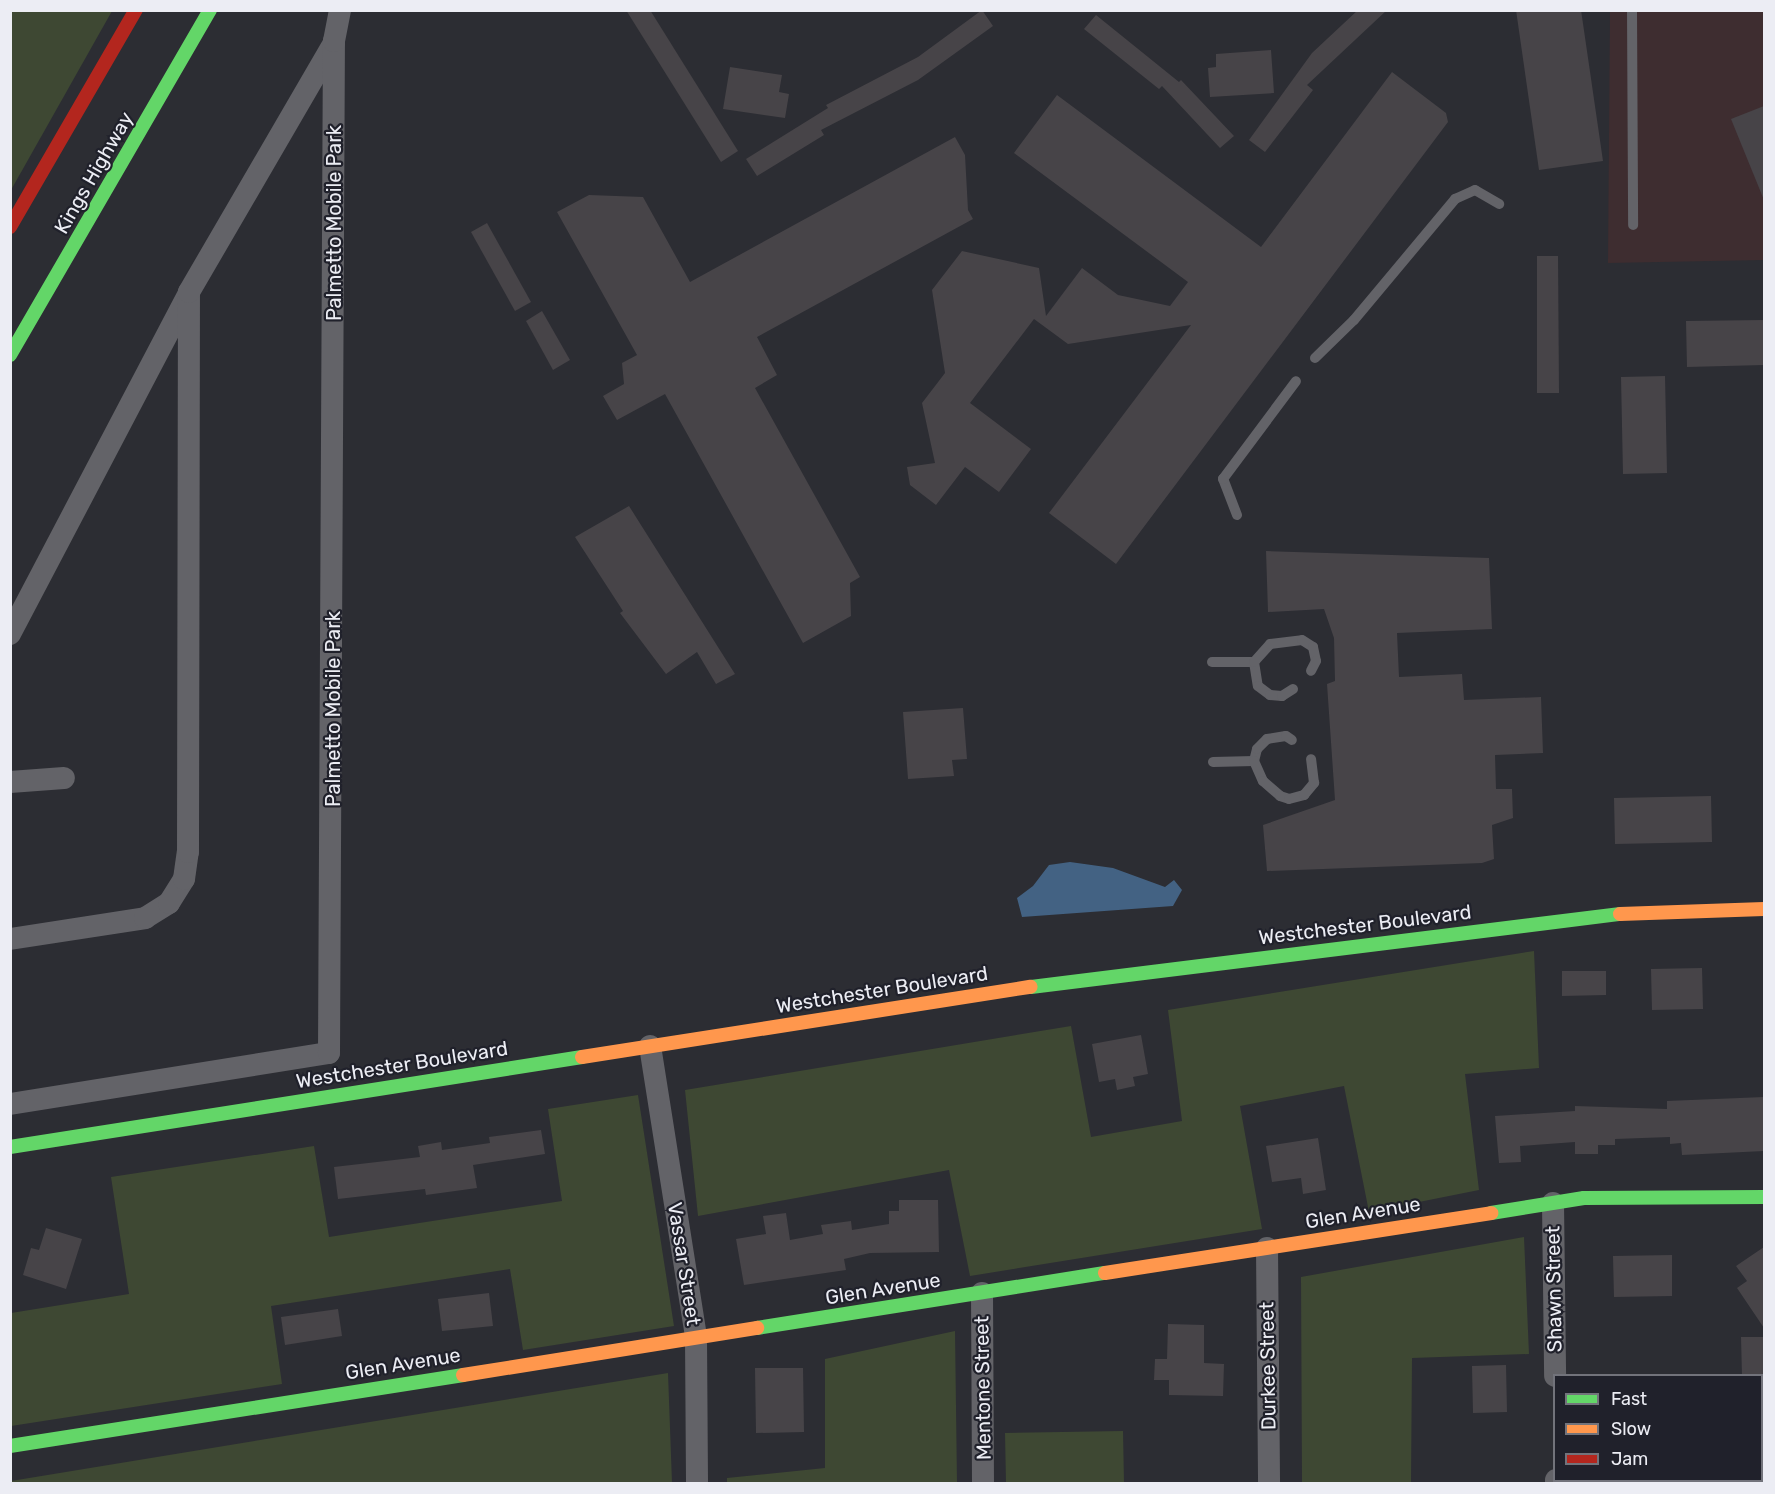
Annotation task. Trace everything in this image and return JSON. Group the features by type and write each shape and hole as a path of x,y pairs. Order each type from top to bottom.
{"street":[{"path":"10,227 136,10"},
{"name":"Kings Highway","path":"10,355 210,10"},
{"name":"Palmetto Mobile Park","path":"10,1104 329,1053 334,41 340,10"},
{"name":"Palmetto Mobile Park","path":"10,634 189,292 334,41"},
{"name":"Palmetto Mobile Park","path":"10,939 145,918 169,903 184,879 188,852 189,292"},
{"path":"10,782 64,778"},
{"name":"Westchester Boulevard","path":"11,1147 1006,990 1596,915 1764,909"},
{"name":"Vassar Street","path":"650,1046 696,1338 697,1484"},
{"name":"Glen Avenue","path":"10,1446 1584,1198 1764,1197"},
{"name":"Shawn Street","path":"1553,1203 1555,1374"},
{"name":"Durkee Street","path":"1267,1248 1269,1484"},
{"name":"Mentone Street","path":"982,1293 983,1484"}],"lane":[{"path":"1632,10 1631,85 1635,111 1633,225"},
{"path":"1315,358 1354,320 1455,199 1475,190 1499,204"},
{"path":"1237,515 1223,479 1296,381"},
{"path":"1212,662 1254,662 1270,644 1302,640 1313,648 1316,661 1311,671"},
{"path":"1254,662 1258,686 1270,695 1282,696 1293,689"},
{"path":"1292,740 1286,736 1267,739 1257,749 1254,761 1263,781 1280,796 1289,799 1304,795 1314,783 1311,759"},
{"path":"1213,762 1254,761"}],"shaded area":[{"path":"1610,11 1764,11 1764,260 1608,263"}],"green space":[{"path":"10,11 112,11 11,190"},
{"path":"1534,951 1539,1068 1465,1074 1479,1190 1369,1212 1344,1086 1240,1106 1262,1229 970,1276 949,1170 698,1216 685,1090 1071,1026 1091,1137 1182,1121 1168,1010"},
{"path":"638,1095 674,1326 523,1350 510,1269 271,1306 282,1384 11,1426 11,1313 129,1294 111,1177 314,1146 329,1237 562,1201 548,1109"},
{"path":"1524,1237 1529,1354 1412,1358 1411,1483 1302,1483 1301,1277"},
{"path":"955,1331 957,1483 727,1483 727,1478 825,1468 825,1359"},
{"path":"668,1373 672,1483 11,1483 11,1481"},
{"path":"1123,1431 1124,1483 1006,1483 1005,1433"}],"water":[{"path":"1070,862 1113,868 1165,887 1174,880 1182,890 1173,906 1022,917 1017,898 1033,886 1049,865"}],"building":[{"path":"626,10 650,10 738,151 721,162"},
{"path":"982,10 993,26 918,80 821,130 824,135 757,176 746,159 828,108 826,105 918,57"},
{"path":"1358,10 1387,10 1307,85 1313,90 1265,152 1249,140 1312,53"},
{"path":"1516,10 1581,10 1603,161 1539,170"},
{"path":"1096,15 1179,82 1181,80 1234,136 1220,148 1162,86 1159,89 1084,29"},
{"path":"1271,50 1274,93 1210,97 1208,68 1216,67 1216,54"},
{"path":"730,67 782,75 779,92 789,94 785,118 723,109"},
{"path":"1392,72 1446,113 1448,122 1116,564 1049,513 1191,325 1068,344 1034,319 970,403 1031,449 999,492 965,467 936,505 910,485 907,467 935,463 922,403 945,373 932,290 962,251 1039,268 1046,316 1082,268 1118,295 1170,306 1188,282 1014,153 1057,95 1261,247"},
{"path":"1764,106 1764,200 1731,119"},
{"path":"955,137 965,155 968,210 973,219 757,337 777,375 755,388 860,577 850,583 851,616 803,643 665,394 617,420 603,396 624,384 622,363 637,355 557,212 589,195 643,197 690,282"},
{"path":"487,223 531,302 515,311 471,232"},
{"path":"1537,256 1558,256 1559,393 1537,393"},
{"path":"542,311 570,360 553,370 526,321"},
{"path":"1764,320 1764,365 1687,367 1686,321"},
{"path":"1665,376 1667,473 1623,474 1621,377"},
{"path":"629,506 735,674 716,684 697,652 666,674 620,613 623,611 575,537"},
{"path":"1266,551 1489,558 1492,629 1397,633 1399,677 1462,674 1464,700 1541,697 1543,753 1495,755 1496,789 1512,789 1513,818 1492,825 1494,859 1482,863 1267,871 1263,825 1335,800 1327,684 1335,681 1334,638 1324,609 1268,612"},
{"path":"963,708 967,759 952,760 954,776 908,779 903,712"},
{"path":"1711,796 1712,842 1615,844 1614,798"},
{"path":"1702,968 1703,1009 1652,1010 1651,969"},
{"path":"1562,971 1606,971 1606,995 1562,996"},
{"path":"1141,1035 1148,1074 1133,1077 1135,1086 1117,1090 1115,1079 1099,1082 1092,1044"},
{"path":"1764,1097 1764,1151 1682,1155 1681,1143 1670,1144 1670,1137 1615,1139 1615,1145 1598,1145 1598,1154 1575,1154 1575,1142 1520,1146 1521,1162 1499,1163 1495,1116 1575,1111 1575,1106 1667,1109 1667,1101"},
{"path":"541,1130 545,1154 473,1165 477,1188 426,1195 425,1189 338,1199 334,1167 420,1157 418,1146 441,1142 442,1150 490,1143 489,1137"},
{"path":"1318,1138 1326,1190 1303,1194 1301,1178 1272,1182 1266,1146"},
{"path":"899,1200 938,1200 939,1252 870,1253 844,1259 846,1270 744,1285 736,1239 766,1234 763,1216 786,1213 790,1240 823,1234 821,1225 851,1221 852,1230 889,1224 889,1211 899,1211"},
{"path":"46,1228 82,1239 66,1289 23,1275 31,1248 39,1250"},
{"path":"1764,1247 1764,1328 1737,1288 1747,1281 1736,1266"},
{"path":"1672,1255 1672,1296 1614,1297 1613,1256"},
{"path":"489,1293 493,1326 442,1331 438,1299"},
{"path":"338,1309 342,1336 285,1345 281,1317"},
{"path":"1168,1324 1204,1325 1204,1363 1224,1364 1223,1396 1169,1395 1169,1380 1154,1380 1155,1359 1167,1359"},
{"path":"1741,1337 1764,1337 1764,1376 1763,1374 1742,1374"},
{"path":"1506,1365 1507,1412 1473,1413 1472,1366"},
{"path":"755,1368 803,1368 804,1432 756,1433"}],"traffic: fast":[{"path":"10,355 210,10"},
{"path":"1031,987 1620,914"},
{"path":"10,1147 582,1057"},
{"path":"1491,1213 1584,1198 1764,1197"},
{"path":"757,1328 1105,1273"},
{"path":"10,1446 463,1375"}],"traffic: slow":[{"path":"1620,914 1764,909"},
{"path":"582,1057 1031,987"},
{"path":"1105,1273 1491,1213"},
{"path":"463,1375 757,1328"}],"traffic: jam":[{"path":"10,227 136,10"}]}
